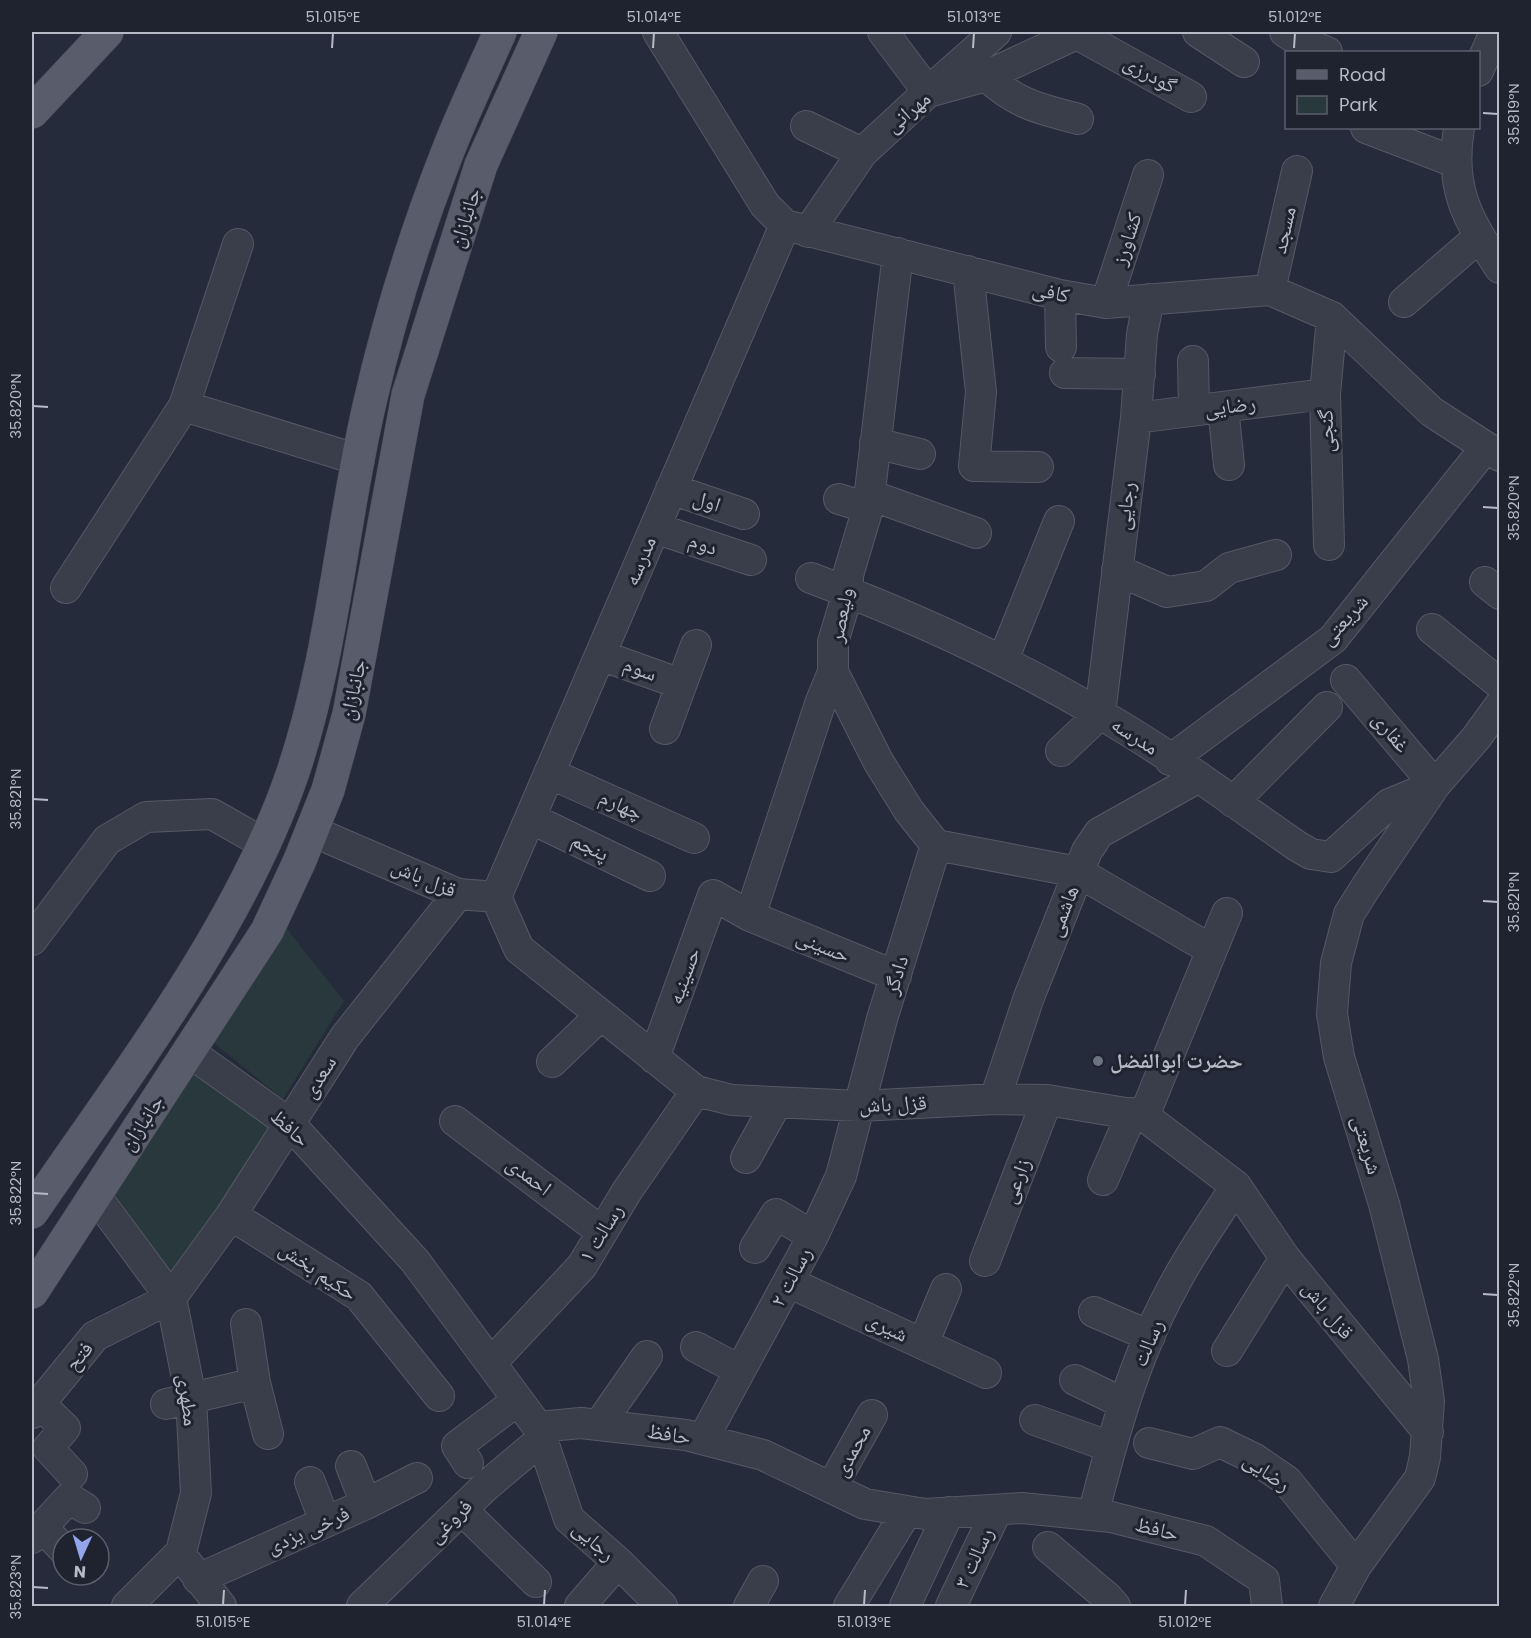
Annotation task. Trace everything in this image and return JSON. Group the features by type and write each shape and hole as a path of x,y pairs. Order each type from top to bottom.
{"main road":[{"path":"32,112 106,32"},
{"name":"جانبازان","path":"32,1212 194,973 265,843 292,775 315,700 370,403 404,278 446,155 500,32"},
{"name":"جانبازان","path":"32,1292 267,931 312,831 328,790 349,714 408,395 481,165 542,32"},
{"path":"88,1129 98,1124 116,1127 124,1142 122,1154"}],"street":[{"path":"658,32 765,205 796,228"},
{"path":"883,32 928,92 996,32"},
{"path":"1198,32 1244,62"},
{"path":"1285,32 1301,42 1324,51"},
{"path":"1480,69 1495,32"},
{"name":"مهرانی","path":"796,228 862,153 928,92 986,76 1079,33"},
{"name":"گودرزی","path":"1079,33 1191,97"},
{"path":"986,76 1006,93 1026,105 1078,119"},
{"path":"806,126 862,153"},
{"path":"1369,129 1455,162"},
{"path":"1459,129 1455,162 1465,212 1500,268"},
{"name":"مسجد","path":"1270,290 1297,171"},
{"name":"کشاورز","path":"1106,303 1148,175"},
{"name":"کافی","path":"796,228 1060,295 1106,303 1270,290 1332,317 1432,412 1492,452"},
{"name":"مدرسه","path":"496,897 671,489 796,228"},
{"path":"1404,302 1479,237"},
{"path":"66,588 184,406 238,244"},
{"name":"ولیعصر","path":"898,253 869,501 848,575 848,592 833,642 833,672 878,761 909,811 936,845"},
{"path":"968,271 981,392 974,466 1038,467"},
{"path":"1060,295 1063,360 1140,374"},
{"name":"رجایی","path":"1106,718 1117,570 1136,418 1142,334 1149,299"},
{"name":"گنجی","path":"1329,545 1325,394 1332,317"},
{"path":"1193,361 1194,411"},
{"name":"رضایی","path":"1136,418 1325,394"},
{"path":"184,406 359,460"},
{"path":"1223,407 1229,465"},
{"path":"875,443 920,454"},
{"name":"شریعتی","path":"1170,760 1333,639 1492,452"},
{"name":"اول","path":"671,489 744,514"},
{"path":"839,499 869,501 976,533"},
{"path":"1003,660 1059,521"},
{"name":"دوم","path":"655,528 751,560"},
{"path":"1117,570 1167,592 1206,586 1229,568 1276,555"},
{"name":"مدرسه","path":"811,578 1003,660 1106,718 1199,777 1311,854 1331,857 1342,850 1389,804 1435,785"},
{"path":"1432,630 1500,684"},
{"path":"665,729 696,645"},
{"name":"سوم","path":"600,655 681,684"},
{"path":"750,916 821,701 833,672"},
{"name":"غفاری","path":"1346,680 1435,785"},
{"name":"شریعتی","path":"1334,1606 1356,1566 1420,1478 1428,1432 1429,1401 1423,1359 1384,1204 1339,1057 1332,1014 1332,987 1349,914 1435,785 1476,738 1500,705"},
{"path":"1233,802 1327,707"},
{"path":"1092,750 1106,718"},
{"path":"1061,751 1106,718"},
{"name":"چهارم","path":"549,773 694,838"},
{"name":"هاشمی","path":"995,1099 1029,997 1087,851 1100,832 1199,777"},
{"path":"32,940 107,840 146,817 212,814 265,843"},
{"name":"پنجم","path":"530,818 650,876"},
{"name":"قزل باش","path":"312,831 458,894 496,897 519,949 696,1091 732,1100 776,1104 860,1106 995,1099 1047,1101 1138,1114 1236,1186 1285,1258 1428,1432"},
{"path":"936,845 1078,872 1210,949"},
{"name":"دادگر","path":"860,1106 936,845"},
{"name":"سعدی","path":"171,1298 231,1215 345,1037 458,894"},
{"name":"حسینی","path":"713,895 750,916 896,976"},
{"name":"حسینیه","path":"654,1058 713,895"},
{"path":"1103,1180 1138,1114 1227,913"},
{"path":"552,1062 601,1015"},
{"name":"حافظ","path":"188,1051 291,1124 415,1261 540,1433 581,1423 686,1435 763,1455 865,1504 925,1514 1022,1508 1093,1515 1206,1542 1264,1580 1267,1606"},
{"name":"رسالت ۱","path":"491,1363 582,1266 602,1232 696,1091"},
{"name":"زارعی","path":"985,1262 1047,1101"},
{"path":"746,1158 776,1104"},
{"name":"رسالت ۲","path":"703,1439 813,1236 841,1176 860,1106"},
{"name":"احمدی","path":"455,1121 602,1232"},
{"name":"رسالت","path":"1093,1515 1123,1403 1150,1336 1173,1287 1236,1186"},
{"name":"مطهری","path":"95,1195 171,1298 178,1401 196,1493 181,1552"},
{"path":"755,1248 776,1214 813,1236"},
{"name":"حکیم بخش","path":"231,1215 359,1296 439,1396"},
{"path":"1227,1351 1285,1258"},
{"name":"شیری","path":"788,1282 986,1372"},
{"path":"923,1344 946,1289"},
{"name":"فتح","path":"35,1408 95,1336 171,1298"},
{"path":"1094,1312 1150,1336"},
{"path":"246,1324 255,1383 268,1434"},
{"path":"696,1347 739,1370"},
{"path":"599,1425 647,1356"},
{"path":"1075,1380 1123,1403"},
{"path":"178,1401 255,1383"},
{"path":"468,1463 457,1446 518,1400"},
{"path":"35,1408 65,1428 48,1448 72,1474"},
{"name":"محمدی","path":"831,1488 872,1414"},
{"path":"1035,1420 1111,1447"},
{"name":"رجایی","path":"540,1433 569,1519 618,1562 662,1606"},
{"name":"فروغی","path":"362,1606 540,1433"},
{"name":"رضایی","path":"1149,1443 1193,1454 1220,1442 1255,1459 1287,1481 1356,1566"},
{"path":"351,1466 366,1504"},
{"name":"فرخی یزدی","path":"198,1579 366,1504 417,1478"},
{"path":"310,1482 325,1522"},
{"path":"51,1541 37,1532 69,1498 85,1508"},
{"path":"462,1509 536,1582"},
{"name":"رسالت ۳","path":"951,1606 997,1509"},
{"path":"849,1606 906,1511"},
{"path":"905,1606 949,1512"},
{"path":"1048,1547 1108,1598 1114,1606"},
{"path":"127,1606 181,1552 198,1579 221,1606"},
{"path":"580,1606 618,1562"}],"green space":[{"path":"286,928 344,1001 283,1099 213,1042"},
{"path":"188,1068 270,1126 172,1276 112,1189"}],"place":[{"name":"حضرت ابوالفضل","path":"1098,1061"}]}
